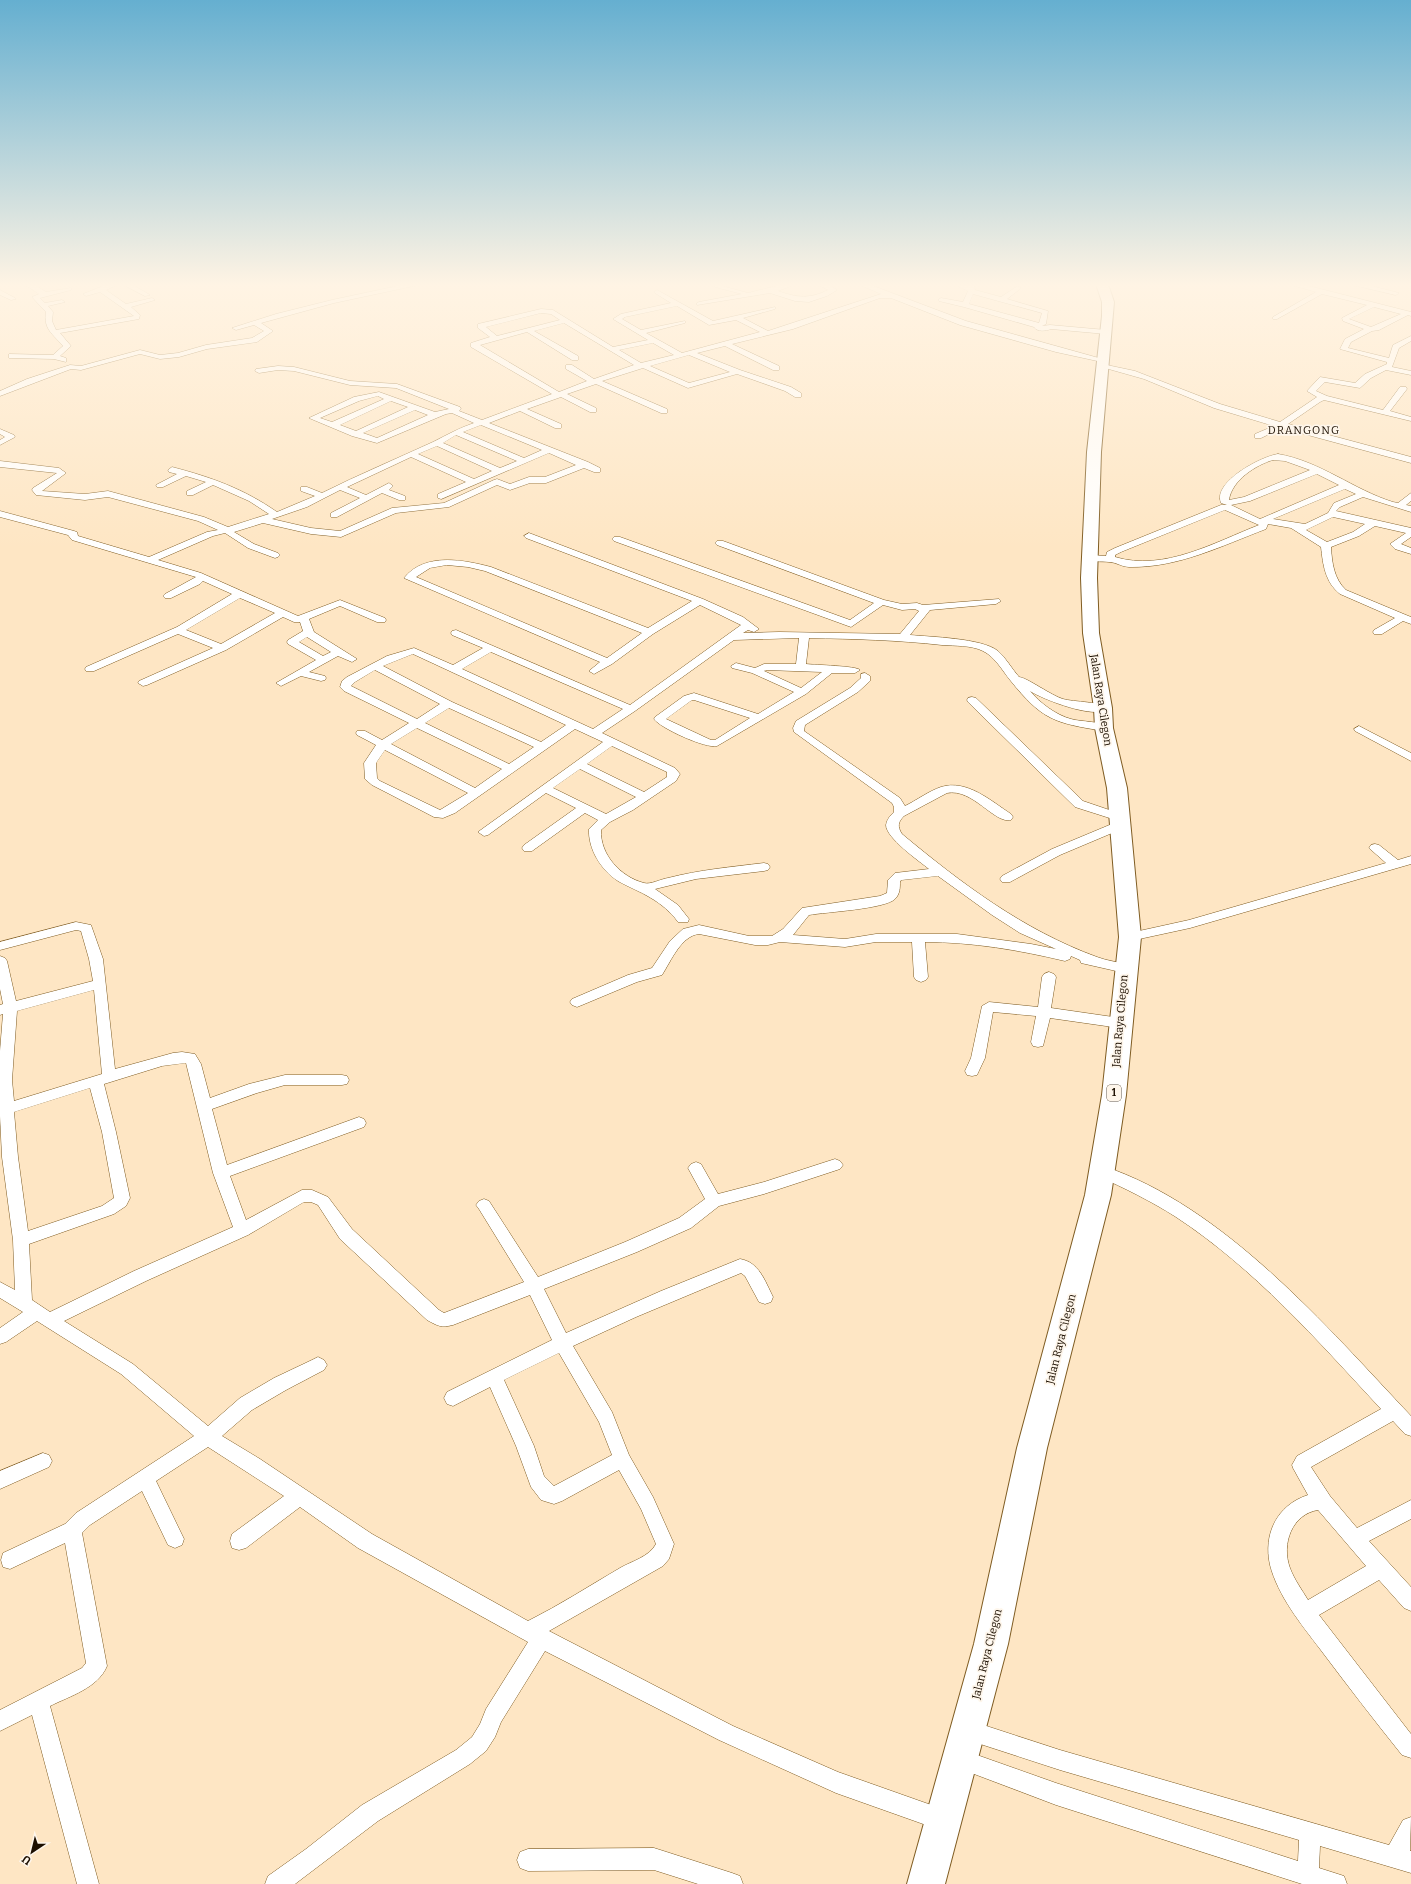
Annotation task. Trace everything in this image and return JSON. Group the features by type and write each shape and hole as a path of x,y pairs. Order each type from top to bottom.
{"highway":[{"name":"Jalan Raya Cilegon","path":"926,1884 992,1644 1032,1448 1103,1172 1114,1094 1125,968 1130,937 1117,788 1104,718 1091,633 1089,578 1101,559 1094,452 1101,372"}],"street":[{"path":"0,394 56,372"},
{"path":"308,372 350,383 397,386 485,421 597,470"},
{"path":"521,372 560,394 593,410"},
{"path":"577,372 664,411"},
{"path":"150,560 206,536 263,520 322,496 437,443 456,432 623,372"},
{"path":"654,372 680,384 691,386 737,372 788,389 798,395"},
{"path":"1132,372 1216,405 1282,425 1411,460"},
{"path":"1377,372 1368,376 1356,386 1322,380 1311,391 1324,398 1411,419"},
{"path":"1385,412 1403,389"},
{"path":"436,415 379,394 361,398 313,418 378,441 450,410 485,421"},
{"path":"333,425 392,398"},
{"path":"1258,436 1282,425 1317,400 1324,398"},
{"path":"355,434 415,407"},
{"path":"521,409 558,426"},
{"path":"0,431 11,437 0,443"},
{"path":"456,432 524,461"},
{"path":"437,443 499,471"},
{"path":"441,496 550,450"},
{"path":"411,454 473,482"},
{"path":"1411,509 1364,494 1316,471 1282,458 1270,459 1250,468 1231,484 1227,490 1224,501 1262,520 1293,526 1306,527 1332,514 1411,532"},
{"path":"486,477 510,487 573,460"},
{"path":"0,464 60,471 62,473 60,475 36,490 40,493 85,497 108,494 188,515 226,530 238,539 275,555"},
{"path":"529,480 546,480 585,464"},
{"path":"172,470 185,472 214,481 250,497 276,515"},
{"path":"1101,559 1118,550 1316,471"},
{"path":"160,485 185,472"},
{"path":"190,493 214,481"},
{"path":"263,520 336,535 344,533 395,510 446,505 497,482"},
{"path":"1262,520 1346,485"},
{"path":"438,486 451,491"},
{"path":"339,487 367,498"},
{"path":"334,515 385,488 402,498"},
{"path":"304,489 322,496"},
{"path":"1332,514 1332,510 1338,506 1364,494"},
{"path":"1400,506 1411,496"},
{"path":"357,503 384,514"},
{"path":"0,514 74,534 73,537 75,538 176,567 241,593 298,620 304,619 340,603 381,620"},
{"path":"1101,559 1128,564 1170,561 1197,553 1259,528 1264,525 1262,520"},
{"path":"1326,546 1356,534 1373,523"},
{"path":"1293,526 1326,546"},
{"path":"1411,532 1395,544 1398,547 1411,551"},
{"path":"529,536 700,601 748,625 764,635"},
{"path":"618,539 886,636"},
{"path":"720,543 881,602 902,607 917,606 922,608 996,601"},
{"path":"1326,546 1330,573 1337,588 1407,619"},
{"path":"608,662 409,578 424,567 435,563 463,563 488,569 649,632"},
{"path":"168,596 197,582 201,577"},
{"path":"90,669 182,629 241,593"},
{"path":"594,671 649,632 700,601"},
{"path":"851,624 881,602"},
{"path":"903,637 925,610 922,608"},
{"path":"143,683 222,648 282,613"},
{"path":"304,619 308,632 338,652 352,658"},
{"path":"1378,632 1407,619"},
{"path":"594,733 631,709 748,625"},
{"path":"182,629 182,632 187,635 222,648"},
{"path":"308,632 292,642 323,660"},
{"path":"456,633 631,709"},
{"path":"731,637 764,635 886,636 967,644 985,648 994,653 1030,698 1040,707 1056,717 1068,722 1104,718"},
{"path":"801,668 801,652 804,636"},
{"path":"454,669 489,648"},
{"path":"510,769 346,687 346,683 376,666 412,650 573,725 594,733 670,770 674,774 672,779 646,797 606,819 594,829 593,837 599,852 614,871 623,878 643,888 676,909 683,919"},
{"path":"281,683 338,652"},
{"path":"376,666 448,704 542,747"},
{"path":"736,666 756,671 802,692"},
{"path":"756,671 764,667 801,668 860,673 866,679 862,685 827,704 800,723 798,730 804,736 896,801 900,807 900,813"},
{"path":"757,718 694,696 688,698 659,718 662,723 713,744 802,692 826,674 827,670"},
{"path":"1008,670 1046,697 1062,704 1076,706 1104,718"},
{"path":"301,673 321,678"},
{"path":"972,700 1079,804 1120,821"},
{"path":"448,704 383,744 370,764 371,779 376,783 438,814 443,814 573,725"},
{"path":"1068,722 1074,715 1076,706"},
{"path":"1359,729 1411,758"},
{"path":"361,733 475,792"},
{"path":"484,832 610,742"},
{"path":"579,764 646,797"},
{"path":"546,788 606,819"},
{"path":"1007,817 971,793 954,788 944,790 900,813 893,820 892,827 897,836 940,872 996,912 1025,930 1093,961"},
{"path":"528,848 584,808"},
{"path":"1006,879 1056,852 1120,821"},
{"path":"1375,848 1395,864"},
{"path":"1130,937 1190,924 1411,860"},
{"path":"643,888 696,875 764,867"},
{"path":"780,938 789,932 798,920 800,914 806,911 877,901 890,897 894,892 894,880 899,876 940,872"},
{"path":"0,946 37,935 82,926 86,928 96,959 100,984 103,1079 109,1132 122,1198 121,1202 108,1210 21,1240"},
{"path":"577,1002 633,978 657,972 678,941 686,933 691,931 708,930 731,937 749,940 768,941 780,938 845,944 876,938 957,938 1031,948 1125,968"},
{"path":"918,938 921,977"},
{"path":"0,961 4,974 5,1009 3,1080 7,1109 10,1157 21,1240 37,1312"},
{"path":"1038,1042 1049,977"},
{"path":"5,1009 100,984"},
{"path":"972,1071 978,1058 987,1009 989,1007 1044,1012 1120,1023"},
{"path":"7,1109 172,1059 184,1057 190,1058 194,1064 221,1173 242,1230"},
{"path":"205,1106 254,1088 285,1080 342,1080"},
{"path":"221,1173 359,1123"},
{"path":"0,1337 37,1312 140,1276 242,1230 302,1196 312,1196 323,1202 346,1234 433,1315 444,1320 534,1287 631,1247 685,1223 714,1202 764,1188 835,1165"},
{"path":"696,1168 714,1202"},
{"path":"1103,1172 1132,1185 1190,1218 1233,1251 1294,1306 1411,1428"},
{"path":"276,1884 314,1858 370,1813 463,1757 479,1744 488,1730 493,1716 535,1635 575,1607 628,1574 656,1559 662,1552 665,1544 647,1503 622,1459 606,1418 562,1342 530,1278 484,1205"},
{"path":"453,1398 562,1342 642,1306 740,1266 746,1266 751,1271 765,1297"},
{"path":"0,1289 127,1370 208,1437 254,1465 365,1541 535,1635 726,1733 836,1782 944,1820"},
{"path":"10,1560 72,1530 83,1519 208,1437 246,1404 280,1384 318,1365"},
{"path":"494,1376 525,1446 537,1481 547,1494 554,1495 562,1492 622,1459"},
{"path":"1394,1411 1303,1462 1301,1465 1304,1473 1322,1500 1411,1601"},
{"path":"0,1480 43,1461"},
{"path":"146,1479 176,1539"},
{"path":"239,1541 300,1496"},
{"path":"1322,1500 1302,1505 1288,1515 1278,1539 1278,1555 1281,1571 1305,1613 1410,1748"},
{"path":"1355,1539 1411,1509"},
{"path":"0,1721 89,1675 97,1666 72,1530"},
{"path":"1305,1613 1381,1568"},
{"path":"39,1702 88,1884"},
{"path":"968,1730 1060,1760 1402,1860 1411,1828"},
{"path":"960,1759 1056,1794 1336,1884"},
{"path":"1308,1875 1310,1834"},
{"path":"528,1860 654,1859 732,1884"}],"district":[{"name":"DRANGONG","path":"1304,430"}]}
